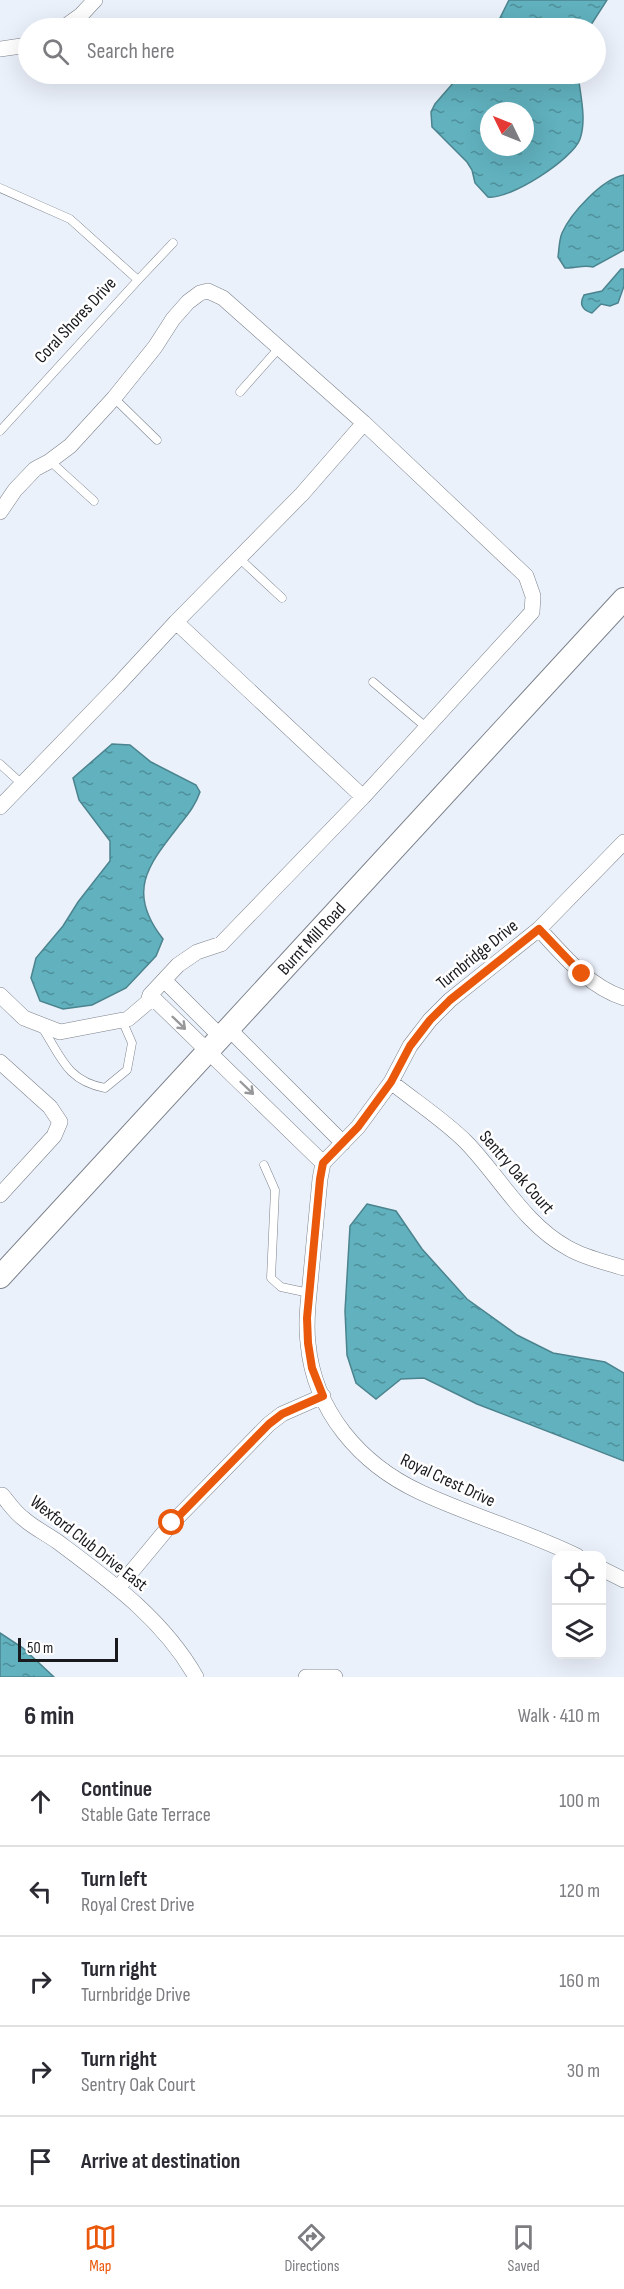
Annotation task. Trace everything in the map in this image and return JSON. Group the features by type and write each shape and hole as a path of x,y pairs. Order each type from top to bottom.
{"street":[{"path":"77,18 95,0"},
{"path":"0,49 18,47"},
{"path":"0,513 15,490 35,469 51,461 70,446 114,398 155,347 172,319 200,293 208,291 223,298 364,423 526,576 533,596 532,612 363,797 221,944 197,952 178,965 150,995 148,1002 128,1019 60,1032 24,1018 0,995"},
{"path":"0,807 302,494 364,423"},
{"name":"Burnt Mill Road","path":"0,1277 624,599"},
{"path":"176,622 363,797"},
{"name":"Turnbridge Drive","path":"323,1163 343,1143 391,1082 410,1046 430,1020 450,1000 539,929 624,842"},
{"path":"539,929 582,974 600,987 624,998"},
{"path":"164,981 220,1039 265,1106 323,1163"},
{"path":"150,995 220,1039 285,1085 343,1143"},
{"path":"0,1062 50,1107 60,1122 54,1136 0,1195"},
{"name":"Sentry Oak Court","path":"391,1082 466,1142 535,1224 550,1237 588,1257 624,1268"},
{"path":"265,1106 285,1085"},
{"path":"295,1135 314,1115"},
{"name":"Royal Crest Drive","path":"323,1163 309,1293 308,1343 312,1368 327,1408 340,1430 356,1449 395,1480 472,1515 564,1551"},
{"path":"118,1588 172,1523 269,1424 282,1414 323,1396"},
{"name":"Wexford Club Drive East","path":"2,1495 23,1519 54,1539 144,1610 170,1639 196,1677"},
{"path":"606,1571 624,1580"},
{"path":"306,1677 335,1677"}],"lane":[{"name":"Coral Shores Drive","path":"0,188 70,219 138,280 0,431"},
{"path":"138,280 173,243"},
{"path":"240,392 279,348"},
{"path":"114,398 158,440"},
{"path":"51,461 94,501"},
{"path":"240,559 282,598"},
{"path":"373,682 426,728"},
{"path":"0,764 22,784"},
{"path":"41,1025 69,1070 88,1085 105,1088 127,1070 132,1043 121,1019"},
{"path":"264,1165 275,1190 271,1278 281,1287 309,1293"}],"water":[{"path":"509,0 607,0 595,18 500,18"},
{"path":"452,84 579,84 583,115 582,131 575,147 540,177 498,196 488,197 475,183 472,170 467,162 432,127 431,112"},
{"path":"624,175 624,250 593,267 565,268 558,257 561,236 566,225 597,190"},
{"path":"621,269 624,269 624,286 618,303 610,306 601,304 592,313 586,310 582,304 584,295 602,291"},
{"path":"112,744 130,745 151,762 196,785 200,792 189,812 159,852 146,878 145,906 163,939 156,956 126,988 92,1005 63,1009 40,1001 31,978 36,958 63,926 78,902 110,861 110,841 79,800 73,778"},
{"path":"367,1204 396,1211 422,1249 467,1299 517,1335 553,1353 605,1362 624,1373 624,1461 477,1404 424,1378 401,1379 376,1399 356,1383 347,1355 345,1311 350,1226"},
{"path":"0,1633 23,1648 54,1677 0,1677"}],"route":[{"path":"172,1523 269,1424 282,1414 323,1396 312,1368 307,1318 323,1163 358,1127 391,1082 410,1046 430,1020 450,1000 507,957 539,929 582,974"}]}
